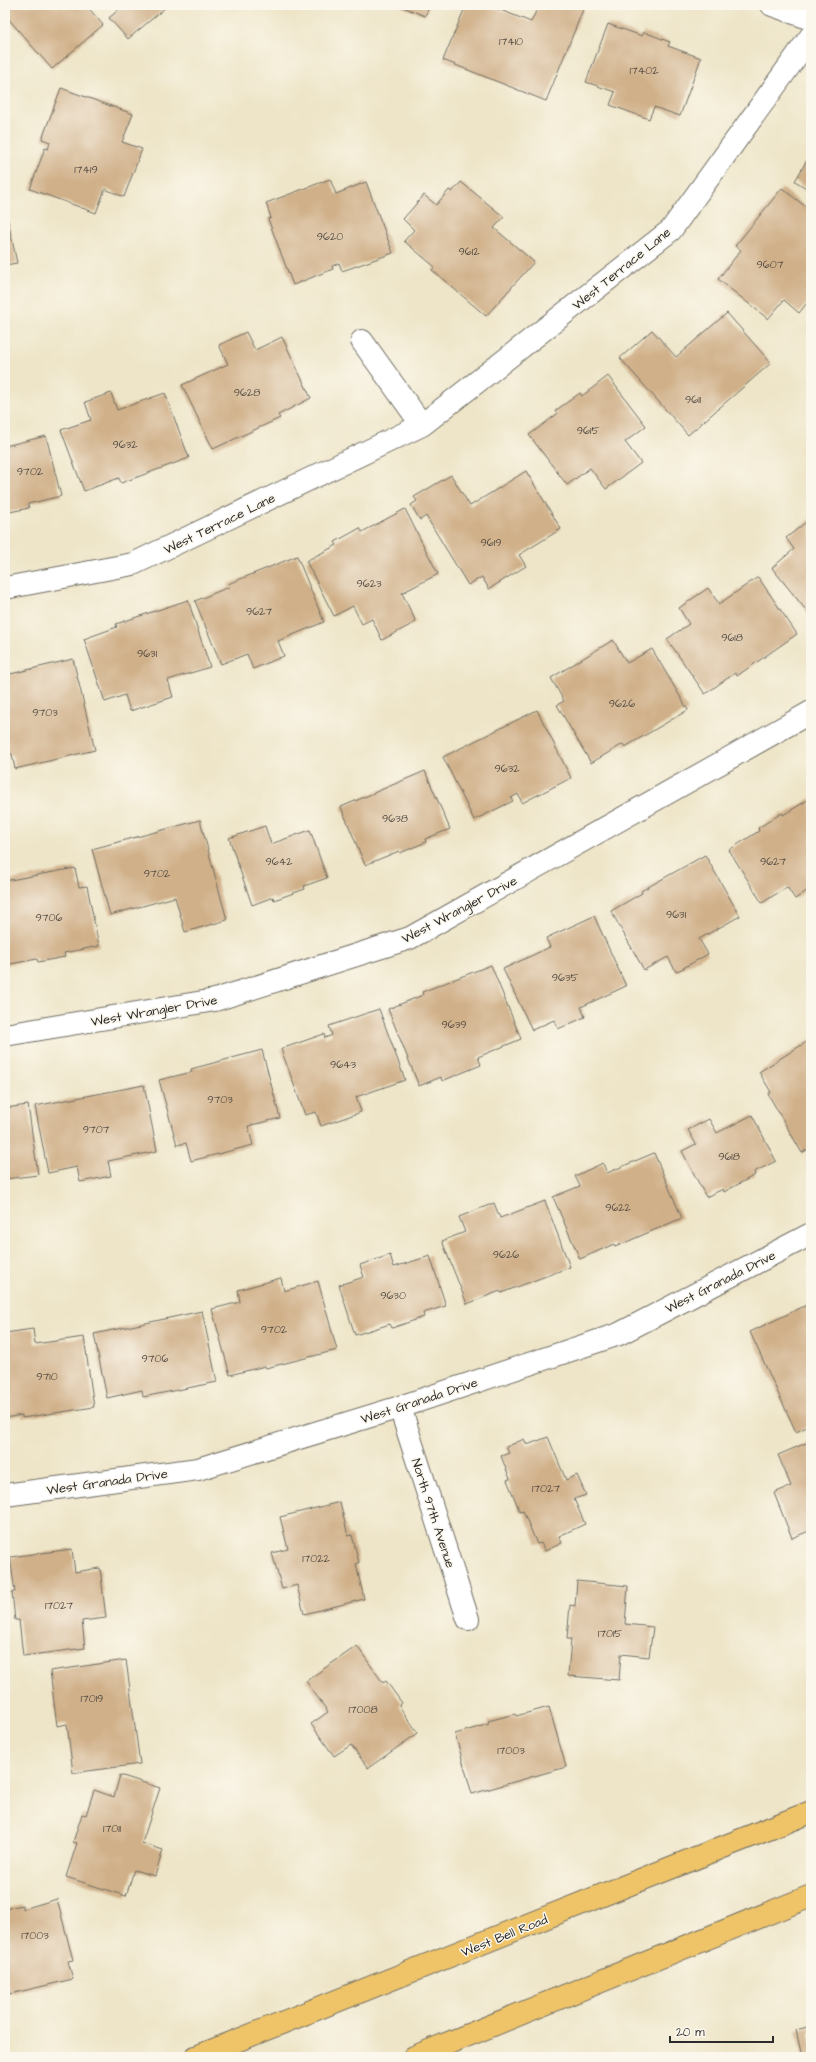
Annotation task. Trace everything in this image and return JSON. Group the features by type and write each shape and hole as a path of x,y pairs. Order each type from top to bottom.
{"main road":[{"name":"West Bell Road","path":"196,2057 811,1812"},
{"path":"414,2057 811,1896"}],"street":[{"path":"772,5 811,19"},
{"name":"West Terrace Lane","path":"5,588 133,564 422,425 671,230 811,36"},
{"path":"362,341 422,425"},
{"name":"West Wrangler Drive","path":"5,1035 215,1000 410,938 811,712"},
{"name":"West Granada Drive","path":"5,1495 198,1469 400,1407 619,1334 811,1234"},
{"name":"North 97th Avenue","path":"400,1407 468,1619"}],"building":[{"path":"5,5 86,5 103,25 52,69 5,15"},
{"path":"124,5 162,5 165,8 128,39 109,18"},
{"path":"398,5 430,5 425,16"},
{"path":"466,5 488,5 531,22 539,5 585,5 546,101 443,60"},
{"path":"608,24 642,36 644,32 670,42 668,46 701,58 680,116 654,107 649,119 610,105 615,92 586,82"},
{"path":"61,88 133,114 122,142 142,149 124,197 105,189 96,213 30,189 45,148 48,149 50,142 42,139"},
{"path":"811,153 811,191 795,181"},
{"path":"330,179 336,194 366,182 393,253 342,271 339,263 332,266 333,269 293,285 268,219 271,218 266,203"},
{"path":"461,182 504,217 494,228 534,262 486,316 432,270 435,267 404,241 414,230 403,219 424,195 436,205 449,190 452,192"},
{"path":"782,188 811,211 811,298 799,313 784,300 768,319 718,279 741,250 735,246"},
{"path":"5,207 17,263 5,265"},
{"path":"727,313 771,363 688,435 620,358 652,330 676,357"},
{"path":"246,332 255,350 282,337 311,398 278,415 280,418 213,449 182,385 228,364 219,345"},
{"path":"608,376 646,426 625,442 641,463 606,489 590,468 567,485 529,435 557,414 555,411 580,393 582,396"},
{"path":"111,393 117,410 165,393 189,458 121,483 119,478 84,491 61,430 91,420 85,402"},
{"path":"46,436 61,496 28,504 29,508 5,513 5,446"},
{"path":"526,471 561,529 519,555 526,566 489,589 482,577 468,585 426,516 420,520 411,505 417,501 414,497 451,475 470,506"},
{"path":"405,509 438,574 402,593 416,622 382,640 372,619 362,624 353,606 334,616 306,561 337,545 335,542 360,528 362,532"},
{"path":"811,518 810,615 772,568 794,549 786,538"},
{"path":"297,556 324,622 278,641 284,656 253,669 247,654 221,664 195,601 229,587 228,584"},
{"path":"758,577 797,634 737,676 735,673 705,694 667,639 689,624 679,608 708,588 719,604"},
{"path":"188,600 210,667 168,680 173,697 130,711 125,695 105,702 84,639 117,627 116,624"},
{"path":"613,640 627,663 652,649 688,710 625,747 623,744 591,763 557,705 564,701 551,678"},
{"path":"73,659 95,750 15,769 12,754 5,755 5,671 6,675"},
{"path":"537,710 571,778 522,803 518,794 511,798 513,801 474,820 443,757"},
{"path":"425,771 450,829 425,839 426,842 365,865 341,807"},
{"path":"811,798 811,872 808,874 811,878 811,888 795,899 787,887 762,903 729,850 759,831 758,828 782,813 783,815"},
{"path":"200,820 227,920 185,932 175,897 110,915 92,849"},
{"path":"265,826 271,844 310,830 327,878 304,886 305,889 274,900 273,897 252,905 229,838"},
{"path":"705,855 740,916 699,939 708,954 676,972 668,957 644,970 611,911 642,893 641,891"},
{"path":"75,868 79,887 87,886 99,946 64,953 65,957 38,962 37,959 5,965 5,881"},
{"path":"594,916 626,986 581,1007 585,1017 558,1029 554,1020 532,1030 503,969 550,947 546,938"},
{"path":"491,965 521,1039 478,1057 481,1065 442,1081 441,1077 419,1086 388,1009 423,995 422,992"},
{"path":"379,1009 405,1080 356,1097 361,1112 321,1126 316,1112 305,1115 281,1049 324,1034 325,1038 332,1035 329,1026"},
{"path":"811,1039 811,1147 802,1153 768,1094 771,1092 759,1072"},
{"path":"262,1050 280,1118 248,1126 253,1145 191,1161 186,1143 177,1145 159,1080 192,1072 191,1069"},
{"path":"144,1085 157,1151 108,1161 111,1176 80,1182 77,1167 48,1173 35,1106"},
{"path":"28,1105 38,1175 5,1179 5,1108"},
{"path":"752,1115 776,1161 754,1172 755,1175 724,1192 723,1189 706,1197 682,1151 696,1144 688,1130 709,1119 717,1133"},
{"path":"654,1153 682,1218 615,1247 614,1244 580,1259 553,1197 580,1186 575,1176 603,1163 607,1173"},
{"path":"545,1201 570,1267 467,1304 442,1241 465,1232 459,1217 494,1203 500,1218"},
{"path":"390,1255 394,1267 430,1256 446,1306 423,1313 424,1317 392,1328 390,1324 355,1335 339,1285 364,1277 360,1265"},
{"path":"281,1278 284,1291 318,1281 337,1350 266,1368 265,1366 230,1375 212,1309 240,1302 238,1290"},
{"path":"811,1303 811,1425 796,1432 750,1332"},
{"path":"202,1311 217,1382 143,1397 142,1390 107,1398 94,1334"},
{"path":"33,1329 35,1344 84,1337 94,1407 22,1418 22,1415 5,1418 5,1333"},
{"path":"548,1437 566,1480 577,1475 586,1495 574,1499 585,1524 559,1536 562,1543 545,1551 541,1543 537,1544 523,1511 520,1512 507,1480 510,1479 501,1456 509,1453 506,1447 524,1439 527,1445"},
{"path":"811,1441 811,1537 809,1531 792,1538 774,1493 791,1486 778,1455"},
{"path":"340,1502 348,1536 352,1535 359,1563 356,1564 364,1599 304,1614 297,1585 282,1589 272,1553 288,1549 280,1517"},
{"path":"72,1549 75,1572 100,1568 106,1618 82,1621 85,1648 23,1656 19,1620 15,1620 12,1592 15,1592 10,1557"},
{"path":"577,1581 628,1586 625,1624 653,1627 649,1657 621,1654 619,1680 568,1676 571,1639 567,1639 570,1605 575,1606"},
{"path":"357,1646 383,1683 386,1681 402,1703 399,1706 418,1733 368,1768 351,1745 334,1756 311,1724 328,1712 306,1681"},
{"path":"126,1660 140,1764 73,1773 67,1724 57,1726 50,1671"},
{"path":"549,1707 566,1767 472,1794 455,1734 489,1724 488,1721 515,1714 516,1716"},
{"path":"120,1775 160,1788 142,1843 163,1850 155,1876 134,1870 126,1896 66,1877 77,1843 73,1842 82,1814 86,1815 94,1790 114,1797"},
{"path":"57,1899 73,1960 68,1961 73,1979 10,1994 5,1978 5,1909 22,1905 23,1909"},
{"path":"811,2026 811,2057 802,2057 796,2030"}]}
